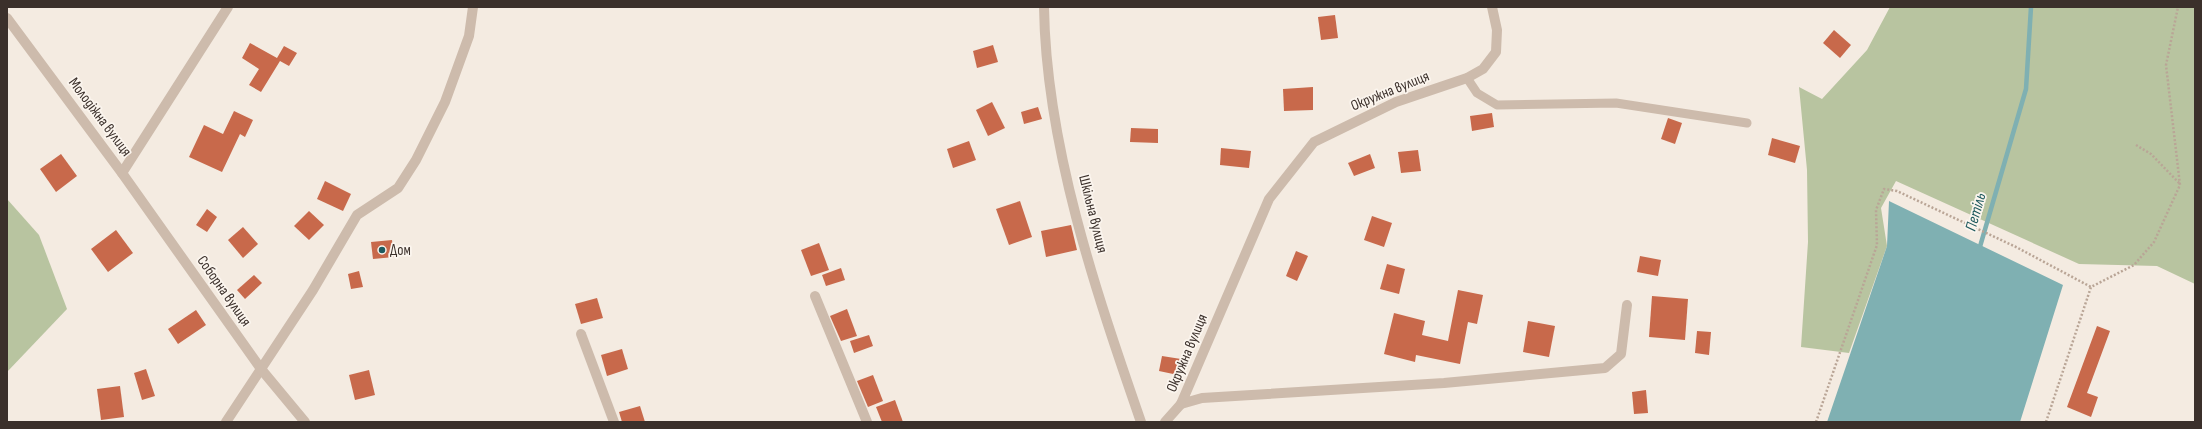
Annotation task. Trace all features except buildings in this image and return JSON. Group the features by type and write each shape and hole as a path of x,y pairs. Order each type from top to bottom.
{"street":[{"name":"Молодіжна вулиця","path":"7,18 122,173 228,7"},
{"path":"226,422 313,290 357,215 398,188 416,160 445,102 469,36 473,7"},
{"name":"Шкільна вулиця","path":"1044,7 1051,105 1082,240 1141,422"},
{"name":"Окружна вулиця","path":"1181,404 1269,199 1314,142 1396,102 1467,78 1483,69 1496,52 1497,30 1492,7"},
{"name":"Соборна вулиця","path":"122,173 261,369 305,422"},
{"path":"816,296 867,422"},
{"name":"Окружна вулиця","path":"1181,404 1202,398 1444,383 1605,368 1621,354 1627,305"},
{"path":"581,334 614,422"},
{"path":"1165,422 1181,404"}],"lane":[{"path":"1467,78 1477,93 1497,105 1616,103 1747,123"}],"path":[{"path":"2046,422 2091,287 2134,265 2154,242 2180,184 2166,65 2178,7"},
{"path":"2136,145 2151,154 2180,184"},
{"path":"1816,422 1877,245 1876,210 1884,189 1898,191 1994,236 2091,287"}],"green space":[{"path":"1890,7 2195,7 2195,284 2157,266 2079,264 1896,181 1881,208 1887,246 1849,353 1801,347 1808,242 1807,170 1799,87 1822,99 1867,50"},
{"path":"7,199 39,235 67,309 7,372"}],"water":[{"path":"1889,201 2063,285 2020,422 1827,422 1887,246"}],"waterway":[{"name":"Петіль","path":"1979,250 2026,89 2031,7"}],"place":[{"name":"Дом","path":"382,250"}]}
